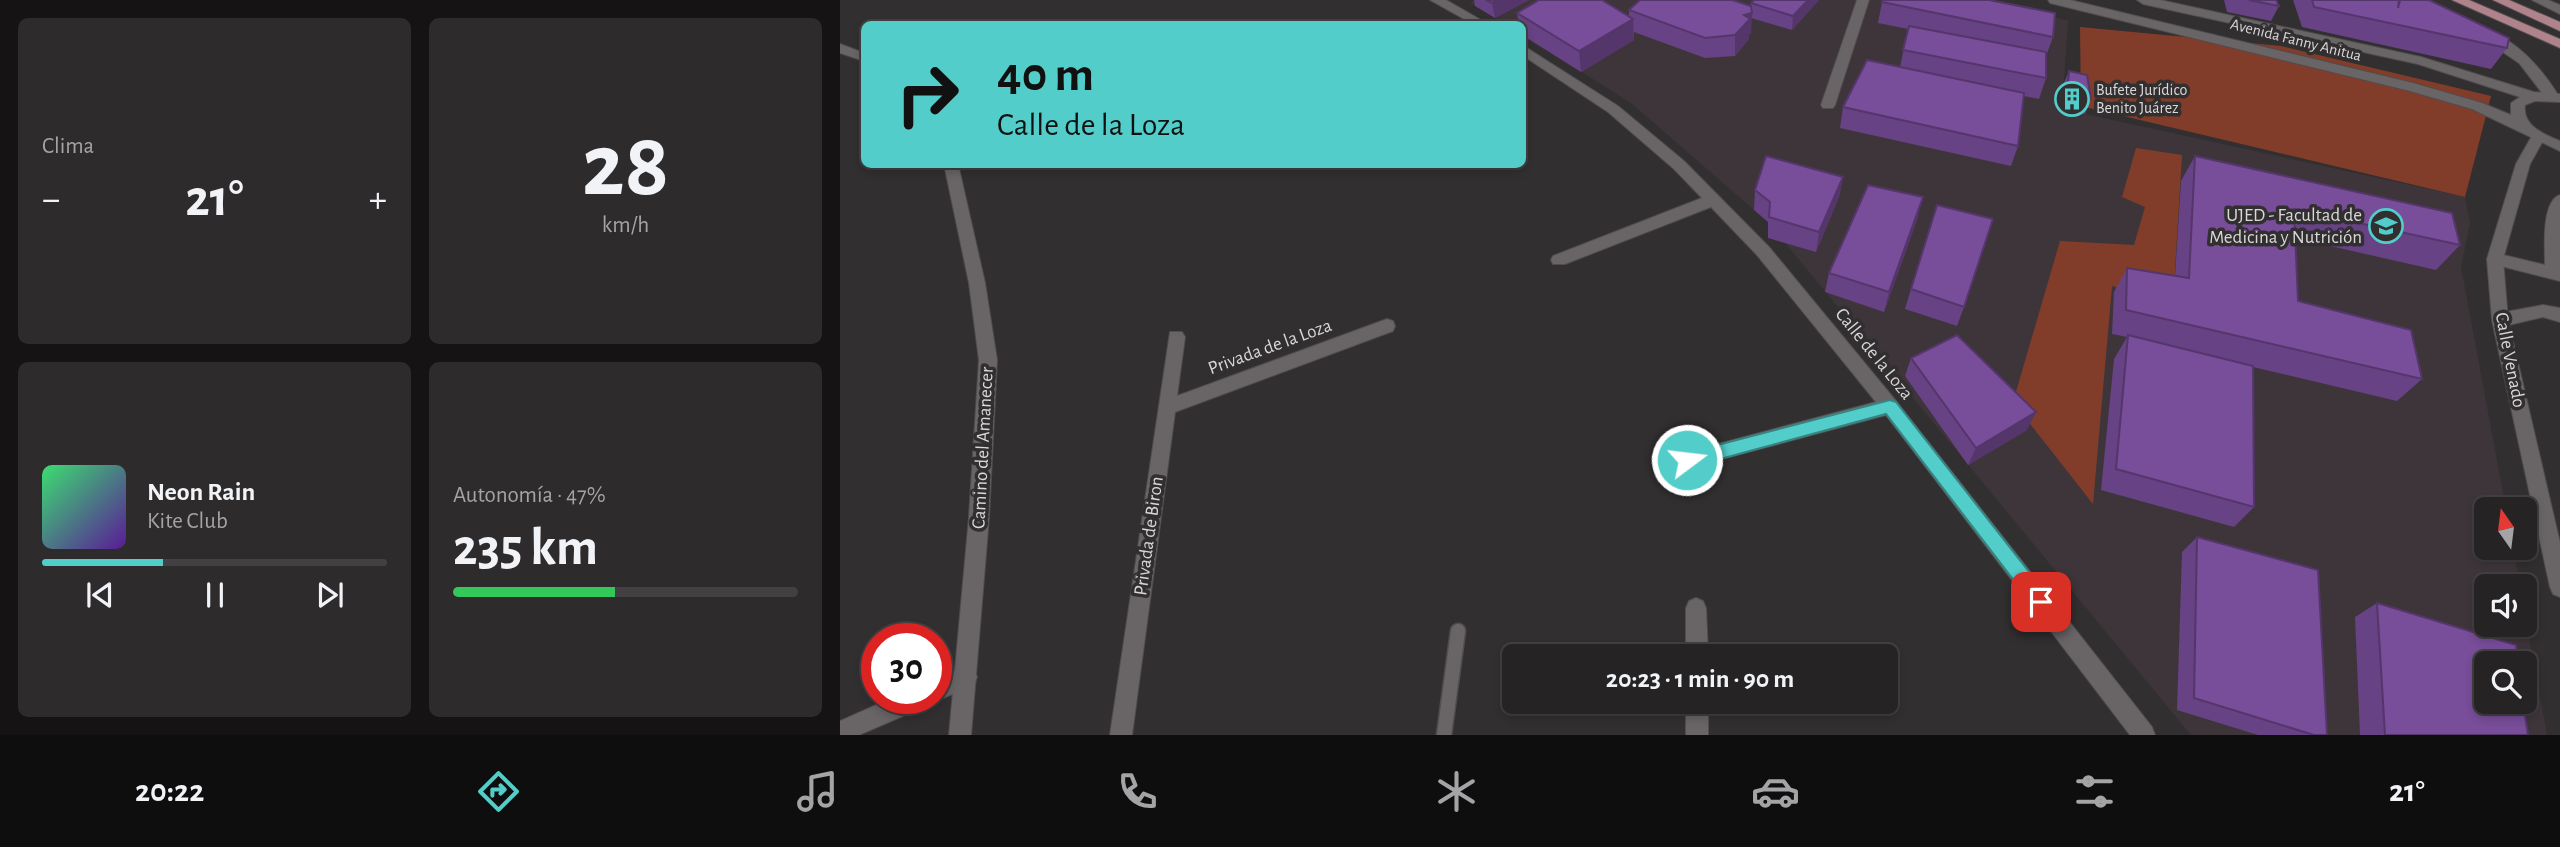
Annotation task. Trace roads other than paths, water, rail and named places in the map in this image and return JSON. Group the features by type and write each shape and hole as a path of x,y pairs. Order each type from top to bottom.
{"main road":[{"path":"2458,0 2560,44"},
{"path":"2499,0 2560,27"}],"street":[{"path":"1436,0 1456,3 1478,21"},
{"path":"1828,105 1863,0"},
{"name":"Avenida Fanny Anitua","path":"2054,0 2413,87 2477,106 2560,146"},
{"name":"Avenida Fanny Anitua","path":"2143,0 2421,61 2533,96"},
{"path":"2538,0 2560,10"},
{"path":"2473,28 2519,56 2542,78 2555,97"},
{"path":"840,48 861,56"},
{"name":"Calle de la Loza","path":"1526,52 1613,109 1679,164 1763,251 1890,406 2144,735"},
{"path":"2532,132 2518,118 2518,103 2533,96 2555,97"},
{"name":"Calle Venado","path":"2532,132 2495,259 2500,320 2560,587"},
{"name":"Camino del Amanecer","path":"952,168 977,283 988,360 960,735"},
{"path":"1559,260 1713,200"},
{"path":"2495,259 2557,274 2553,222 2560,200"},
{"path":"2500,320 2543,311 2560,315"},
{"name":"Privada de la Loza","path":"1168,407 1387,326"},
{"name":"Privada de Biron","path":"1121,735 1176,337"},
{"path":"1662,467 1890,406"},
{"path":"1696,607 1697,644"},
{"path":"952,683 966,677"},
{"path":"840,732 881,714"},
{"path":"1697,714 1697,735"}],"lane":[{"path":"1444,735 1458,631"}],"place":[{"name":"Bufete Jurídico Benito Juárez","path":"2072,99"},
{"name":"UJED - Facultad de Medicina y Nutrición","path":"2386,226"}]}
